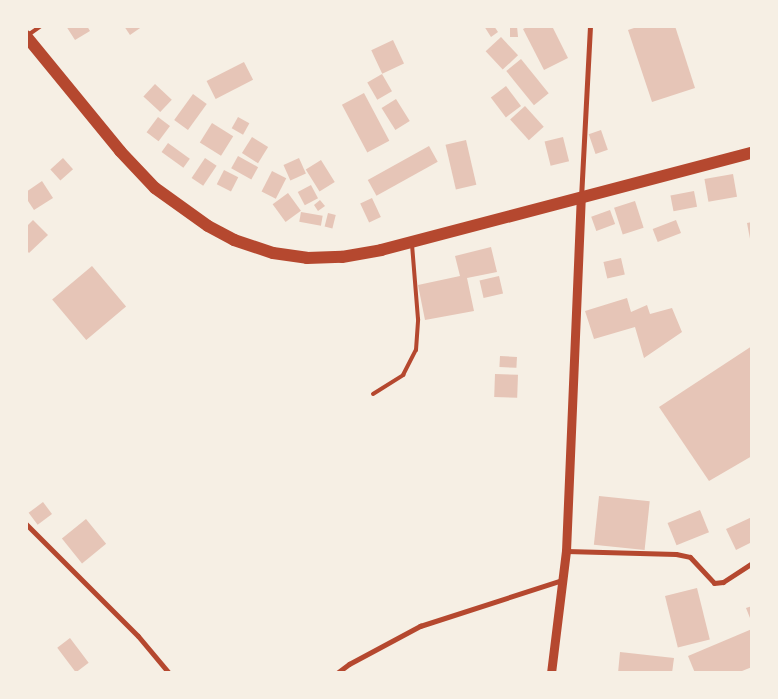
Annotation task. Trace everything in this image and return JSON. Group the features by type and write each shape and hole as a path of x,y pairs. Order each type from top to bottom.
{"main road":[{"path":"26,36 120,150 156,188 181,208 234,240 273,253 308,258 342,257 412,243 752,153"}],"street":[{"path":"551,673 566,551 590,26"},
{"path":"26,524 138,636 169,673"},
{"path":"566,551 676,554 690,557 714,583 723,582 752,563"},
{"path":"337,673 349,664 420,626 562,580"}],"lane":[{"path":"26,36 41,26"},
{"path":"373,394 403,376 416,350 418,319 412,243"}],"building":[{"path":"66,26 87,26 90,31 75,40"},
{"path":"124,26 143,26 130,35"},
{"path":"484,26 494,26 498,32 491,37"},
{"path":"517,26 518,37 510,37 510,27"},
{"path":"529,26 552,26 568,58 544,70 523,29"},
{"path":"640,26 675,26 695,88 652,102 628,30"},
{"path":"501,37 518,55 503,70 486,51"},
{"path":"393,40 404,64 382,74 371,50"},
{"path":"521,59 549,93 534,105 506,71"},
{"path":"244,62 253,80 216,99 207,81"},
{"path":"382,74 392,91 377,100 367,82"},
{"path":"155,84 172,100 160,112 143,96"},
{"path":"506,86 521,106 506,117 491,97"},
{"path":"364,93 389,141 367,152 342,105"},
{"path":"193,94 207,104 188,130 174,120"},
{"path":"396,99 410,121 395,130 382,108"},
{"path":"525,106 544,127 529,140 510,119"},
{"path":"158,117 170,126 159,141 147,132"},
{"path":"238,117 249,123 243,135 232,128"},
{"path":"212,123 233,136 221,156 200,143"},
{"path":"601,130 608,150 596,154 589,134"},
{"path":"252,137 268,147 258,163 242,153"},
{"path":"563,137 569,161 551,166 545,142"},
{"path":"466,140 476,185 456,190 446,145"},
{"path":"168,143 190,159 183,168 162,152"},
{"path":"429,146 438,162 377,196 368,180"},
{"path":"238,156 258,167 251,179 231,168"},
{"path":"63,158 73,169 60,181 50,169"},
{"path":"205,158 217,166 203,186 192,178"},
{"path":"299,158 306,174 290,180 283,165"},
{"path":"321,160 335,182 320,192 306,170"},
{"path":"224,170 238,177 231,192 217,184"},
{"path":"272,171 286,178 276,199 262,191"},
{"path":"733,174 737,197 708,202 704,179"},
{"path":"42,181 53,198 34,210 26,198 26,192"},
{"path":"311,185 318,198 305,205 298,192"},
{"path":"694,191 697,207 673,211 670,196"},
{"path":"288,193 301,211 286,222 273,204"},
{"path":"372,198 381,217 369,223 360,203"},
{"path":"320,200 325,206 318,211 314,205"},
{"path":"635,201 644,228 623,234 614,208"},
{"path":"610,210 615,224 596,231 591,217"},
{"path":"301,212 323,216 321,226 299,222"},
{"path":"328,213 336,215 332,229 325,227"},
{"path":"33,220 48,235 29,253 26,250 26,227"},
{"path":"676,220 681,233 658,242 653,229"},
{"path":"752,222 752,244 751,244 747,223"},
{"path":"491,247 497,272 467,278 474,311 425,320 418,285 460,276 455,256"},
{"path":"621,258 625,275 607,279 603,262"},
{"path":"92,266 126,307 86,340 52,299"},
{"path":"499,276 503,294 484,298 480,280"},
{"path":"627,298 631,312 647,305 650,314 672,308 682,332 644,358 635,327 594,339 585,311"},
{"path":"752,346 752,456 709,481 659,407"},
{"path":"500,356 517,357 516,368 499,367"},
{"path":"495,374 518,375 517,398 494,397"},
{"path":"599,496 650,501 645,550 594,545"},
{"path":"43,502 52,514 38,525 29,513"},
{"path":"700,510 709,532 677,545 668,523"},
{"path":"752,517 752,542 736,550 726,529"},
{"path":"86,519 106,544 82,563 62,539"},
{"path":"697,588 710,639 678,647 665,596"},
{"path":"752,606 752,623 746,608"},
{"path":"752,629 752,667 737,673 695,673 688,656"},
{"path":"70,638 89,663 76,672 57,648"},
{"path":"620,652 674,658 672,673 618,673"}]}
